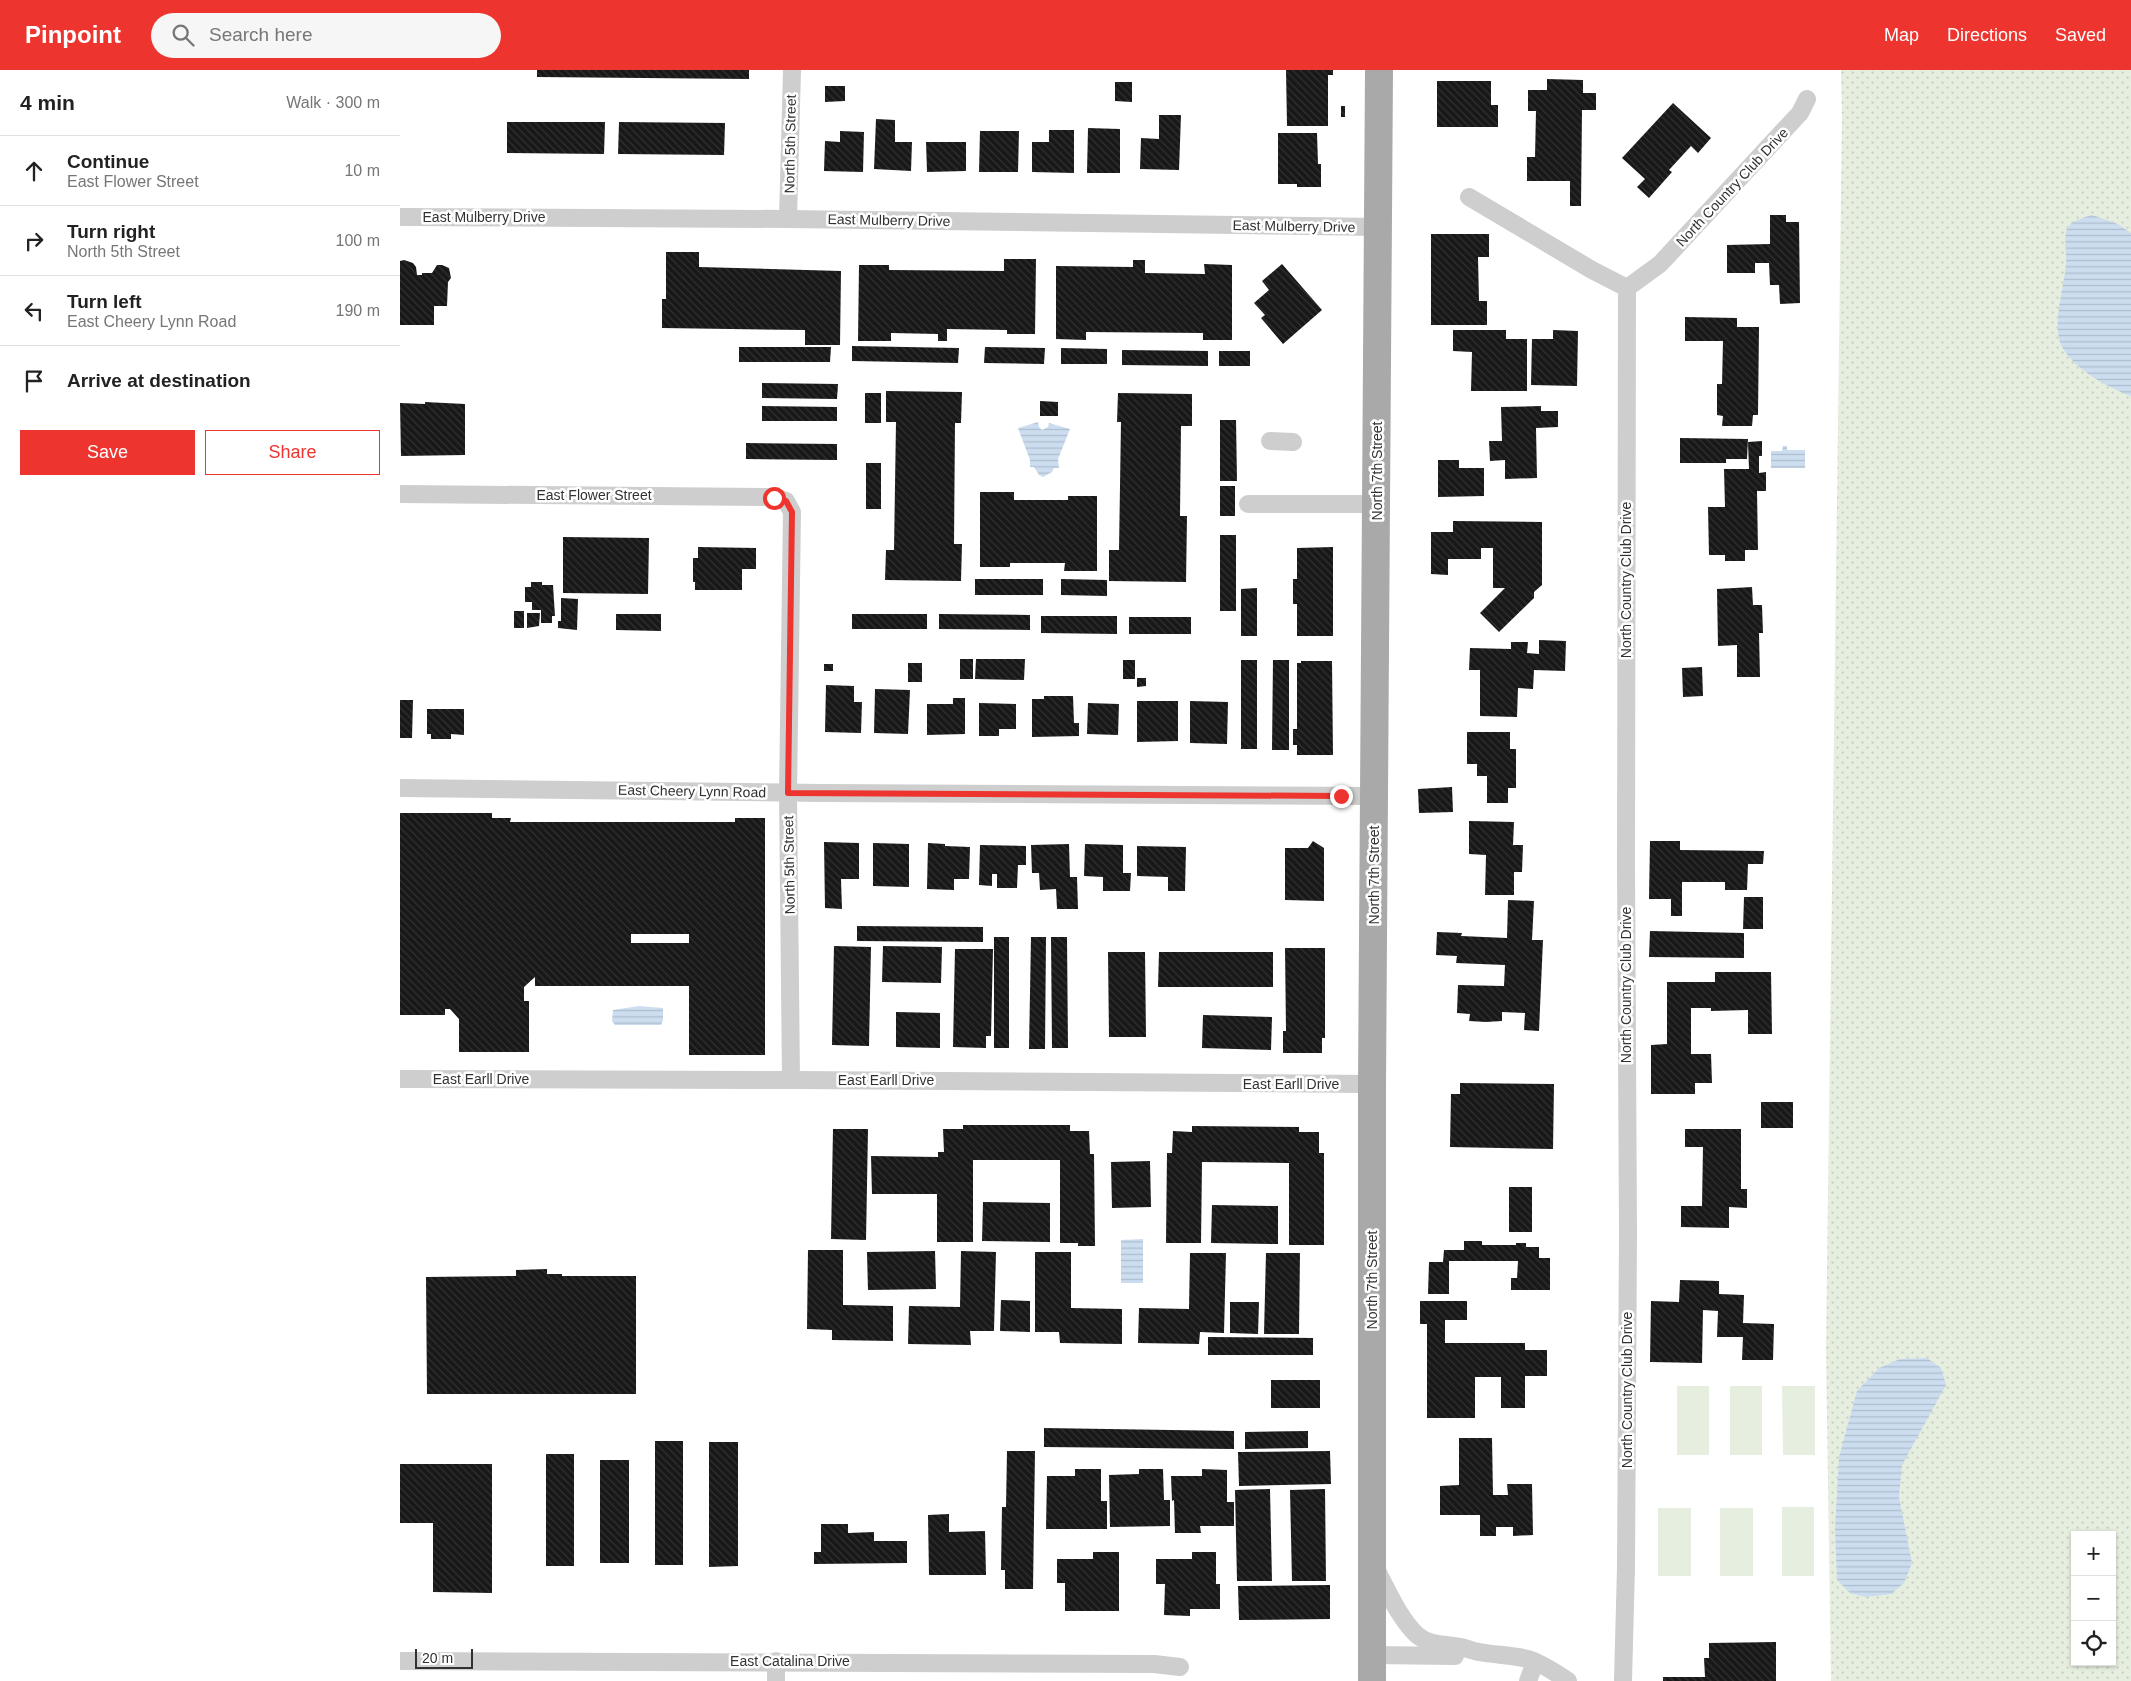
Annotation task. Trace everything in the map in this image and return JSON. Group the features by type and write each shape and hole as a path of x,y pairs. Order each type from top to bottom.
{"main road":[{"name":"North 7th Street","path":"1372,1668 1372,1084 1379,70"}],"street":[{"name":"North 5th Street","path":"788,219 792,70"},
{"name":"North Country Club Drive","path":"1623,1681 1626,1577 1628,1242 1626,875 1627,288 1660,264 1800,113 1807,99"},
{"path":"1468,196 1592,270 1627,288"},
{"name":"East Mulberry Drive","path":"400,216 1379,227"},
{"path":"1270,441 1293,442"},
{"name":"East Flower Street","path":"400,494 764,497 786,501"},
{"name":"North 5th Street","path":"786,501 792,512 788,793 791,1080"},
{"path":"1248,504 1376,504"},
{"name":"East Cheery Lynn Road","path":"400,788 788,793 1375,796"},
{"name":"East Earll Drive","path":"400,1079 1372,1084"},
{"path":"1372,1562 1401,1615 1416,1634 1424,1640 1437,1645 1461,1647 1478,1652 1506,1655 1535,1662 1550,1668 1568,1681"},
{"path":"1372,1668 1478,1652"},
{"name":"East Catalina Drive","path":"400,1661 776,1661 1154,1664 1180,1667"},
{"path":"776,1661 776,1681"},
{"path":"1528,1681 1535,1662"}],"green space":[{"path":"1841,70 2131,70 2131,1681 1831,1681 1826,1349 1842,116"},
{"path":"1677,1386 1709,1386 1709,1455 1677,1455"},
{"path":"1730,1386 1762,1386 1762,1455 1730,1455"},
{"path":"1782,1386 1815,1386 1815,1455 1783,1455"},
{"path":"1782,1507 1814,1507 1814,1576 1782,1576"},
{"path":"1658,1508 1691,1508 1691,1576 1658,1576"},
{"path":"1720,1508 1753,1508 1753,1576 1720,1576"}],"water":[{"path":"2092,215 2118,224 2131,233 2131,396 2101,382 2082,369 2066,354 2059,337 2058,316 2066,265 2065,240 2067,230 2073,222"},
{"path":"1038,422 1042,430 1048,427 1049,423 1070,429 1058,459 1059,468 1054,468 1052,472 1043,477 1039,475 1034,467 1030,467 1030,460 1018,428"},
{"path":"1783,446 1787,446 1787,450 1805,450 1805,468 1771,468 1771,451 1782,451"},
{"path":"639,1006 663,1008 661,1025 615,1025 612,1021 613,1010"},
{"path":"1143,1239 1143,1283 1121,1283 1121,1240"},
{"path":"1927,1358 1941,1368 1946,1385 1902,1465 1899,1497 1912,1563 1904,1583 1891,1594 1866,1597 1850,1593 1837,1580 1835,1529 1839,1457 1857,1391 1879,1368 1900,1359"}],"building":[{"path":"537,70 749,70 749,79 537,77"},
{"path":"1286,70 1333,70 1333,75 1328,75 1328,126 1287,126"},
{"path":"1547,79 1583,80 1583,93 1596,93 1596,110 1582,110 1581,206 1570,206 1570,181 1527,181 1527,157 1535,157 1536,111 1528,111 1528,90 1547,90"},
{"path":"1437,81 1491,81 1491,105 1498,105 1498,127 1437,127"},
{"path":"1115,82 1132,82 1132,102 1115,101"},
{"path":"825,86 845,86 845,101 825,102"},
{"path":"1673,103 1711,138 1698,153 1691,146 1669,170 1672,172 1649,198 1637,187 1645,179 1622,158"},
{"path":"1341,106 1345,106 1345,117 1341,117"},
{"path":"1159,115 1181,115 1179,170 1140,169 1141,138 1159,139"},
{"path":"876,119 895,120 895,142 912,142 911,171 874,169"},
{"path":"507,122 605,122 604,154 507,153"},
{"path":"619,122 725,123 724,155 618,154"},
{"path":"1088,128 1120,129 1120,173 1087,173"},
{"path":"1049,130 1074,130 1074,173 1032,172 1032,142 1049,142"},
{"path":"840,131 864,132 863,172 824,171 825,141 840,142"},
{"path":"980,131 1019,131 1018,172 979,172"},
{"path":"1278,133 1317,133 1318,164 1321,164 1321,187 1297,187 1297,184 1278,184"},
{"path":"926,142 966,142 966,171 927,172"},
{"path":"1770,215 1786,215 1786,222 1799,222 1800,303 1780,304 1779,285 1770,285 1769,263 1755,263 1755,273 1727,273 1727,245 1770,244"},
{"path":"1431,234 1489,234 1489,257 1478,257 1479,301 1487,301 1487,325 1431,325"},
{"path":"666,252 699,252 699,267 841,271 840,345 805,345 805,330 662,328 662,299 666,299"},
{"path":"1004,259 1036,259 1035,334 1007,334 1007,330 947,329 947,341 938,341 938,334 891,333 891,341 858,341 859,265 889,265 889,270 1004,271"},
{"path":"404,260 413,263 416,267 417,275 432,273 437,265 449,268 451,278 448,282 447,306 434,306 434,325 400,325 400,261"},
{"path":"1133,260 1145,260 1145,273 1205,274 1204,264 1232,265 1232,340 1203,340 1203,333 1086,332 1086,340 1056,339 1056,266 1133,267"},
{"path":"1282,264 1322,310 1283,344 1261,318 1265,315 1254,303 1269,290 1262,281"},
{"path":"1685,317 1737,318 1737,327 1759,327 1758,415 1753,415 1752,426 1722,426 1723,416 1717,415 1717,384 1722,384 1723,341 1685,341"},
{"path":"1453,330 1506,330 1506,339 1527,339 1527,391 1471,391 1472,352 1453,351"},
{"path":"1553,330 1578,331 1577,386 1531,385 1532,339 1553,339"},
{"path":"852,346 959,348 958,363 852,361"},
{"path":"739,347 831,347 830,362 739,362"},
{"path":"985,347 1045,348 1044,364 984,363"},
{"path":"1061,348 1107,349 1107,364 1061,364"},
{"path":"1122,350 1208,351 1208,366 1122,365"},
{"path":"1219,351 1250,351 1250,366 1219,366"},
{"path":"762,383 838,384 837,399 762,398"},
{"path":"886,391 962,392 961,423 955,423 954,544 962,544 961,581 885,580 886,550 894,550 896,422 886,422"},
{"path":"865,393 881,393 881,423 865,423"},
{"path":"1118,393 1192,394 1192,426 1181,426 1180,516 1187,516 1186,582 1109,581 1109,550 1119,550 1121,422 1117,422"},
{"path":"1040,401 1058,402 1058,416 1040,416"},
{"path":"425,402 465,404 465,455 401,456 400,403 425,404"},
{"path":"762,406 837,407 837,421 762,421"},
{"path":"1541,406 1541,411 1558,411 1558,427 1536,428 1537,478 1505,479 1505,460 1490,461 1489,441 1502,441 1501,407"},
{"path":"1220,420 1236,420 1237,481 1220,481"},
{"path":"1680,438 1748,439 1747,459 1726,459 1726,463 1680,463"},
{"path":"1762,441 1762,456 1759,456 1759,473 1766,472 1766,491 1757,491 1758,550 1745,550 1745,561 1725,561 1725,555 1709,555 1708,507 1725,507 1724,469 1749,469 1748,442"},
{"path":"746,443 837,444 837,460 746,459"},
{"path":"1438,460 1459,460 1459,468 1484,468 1484,496 1438,497"},
{"path":"866,463 881,463 881,509 866,509"},
{"path":"1220,486 1235,486 1235,516 1220,516"},
{"path":"980,492 1014,492 1014,500 1068,500 1068,496 1097,496 1097,571 1064,571 1065,563 1010,563 1010,567 980,567"},
{"path":"1453,521 1542,522 1542,585 1534,592 1534,598 1499,632 1480,613 1505,588 1493,588 1493,548 1481,548 1481,559 1448,559 1448,575 1431,574 1431,532 1453,532"},
{"path":"1220,535 1236,535 1236,611 1220,611"},
{"path":"563,537 649,538 648,594 563,593"},
{"path":"698,547 756,548 756,569 742,569 742,590 695,590 693,558 698,558"},
{"path":"1333,547 1333,636 1297,636 1297,604 1293,604 1293,579 1297,579 1297,548"},
{"path":"975,579 1043,579 1043,595 975,595"},
{"path":"1061,579 1107,580 1107,596 1061,595"},
{"path":"531,582 553,585 555,616 552,616 552,623 541,623 541,610 532,610 532,602 525,602 525,587 531,587"},
{"path":"1752,587 1753,605 1762,605 1763,633 1759,633 1760,677 1737,677 1737,645 1718,646 1717,589"},
{"path":"1257,588 1257,636 1241,636 1241,589"},
{"path":"561,598 578,599 577,630 558,628 558,621 561,621"},
{"path":"514,611 524,611 524,628 514,628"},
{"path":"527,613 540,613 539,626 527,628"},
{"path":"616,614 661,614 661,631 616,630"},
{"path":"852,614 927,614 927,629 852,629"},
{"path":"939,614 1030,615 1030,630 939,629"},
{"path":"1041,616 1117,616 1117,634 1041,633"},
{"path":"1129,617 1191,617 1191,634 1129,634"},
{"path":"1539,640 1566,641 1565,671 1534,670 1533,689 1518,688 1517,717 1480,716 1480,670 1469,670 1470,648 1511,649 1511,642 1528,642 1527,653 1539,654"},
{"path":"960,659 973,659 973,679 960,679"},
{"path":"976,659 1025,659 1024,680 975,679"},
{"path":"1123,660 1135,660 1135,679 1123,679"},
{"path":"1241,660 1257,660 1257,749 1241,749"},
{"path":"1273,660 1289,660 1289,750 1272,750"},
{"path":"1301,661 1332,661 1333,755 1297,755 1297,745 1293,745 1293,729 1297,729 1297,663 1301,663"},
{"path":"908,663 922,663 922,682 908,682"},
{"path":"824,664 833,664 833,671 824,671"},
{"path":"1702,667 1703,696 1683,697 1682,668"},
{"path":"1137,678 1146,678 1146,686 1137,687"},
{"path":"826,685 854,686 854,702 862,702 861,733 825,732"},
{"path":"875,689 910,690 908,734 874,733"},
{"path":"1044,696 1073,696 1074,723 1079,723 1079,736 1032,737 1032,699 1044,699"},
{"path":"953,698 965,698 965,734 927,735 927,704 953,704"},
{"path":"400,700 413,700 412,738 400,738"},
{"path":"1137,701 1178,701 1178,741 1137,742"},
{"path":"1190,701 1228,702 1227,744 1190,743"},
{"path":"979,703 1016,704 1016,729 999,729 999,736 979,736"},
{"path":"1088,703 1119,704 1118,735 1087,734"},
{"path":"427,709 464,709 464,735 451,734 451,739 431,739 431,734 427,734"},
{"path":"1467,732 1510,732 1510,749 1516,749 1516,788 1508,788 1508,803 1487,803 1487,776 1477,776 1477,764 1467,764"},
{"path":"1452,787 1453,812 1419,813 1418,789"},
{"path":"400,813 492,813 492,818 511,818 510,822 735,822 735,818 765,818 765,1055 689,1055 689,986 535,986 535,977 524,987 524,1001 529,1001 529,1052 459,1052 459,1019 450,1009 445,1009 445,1015 400,1015","holes":["631,934 689,934 689,943 631,943"]},
{"path":"1469,821 1514,822 1513,845 1523,845 1522,872 1514,872 1514,895 1485,895 1486,855 1469,854"},
{"path":"1313,841 1324,848 1324,901 1285,900 1285,848 1308,848"},
{"path":"1650,841 1680,841 1680,850 1764,851 1763,864 1748,864 1747,890 1725,890 1725,882 1682,882 1682,916 1671,916 1671,899 1649,899"},
{"path":"824,842 859,843 859,879 841,879 842,909 825,908"},
{"path":"873,843 909,844 909,887 873,886"},
{"path":"928,843 970,847 969,879 954,879 954,890 927,889"},
{"path":"1069,844 1070,877 1077,877 1078,909 1057,909 1056,889 1040,890 1039,873 1032,873 1031,845"},
{"path":"1085,844 1123,845 1123,873 1131,873 1130,891 1103,891 1103,877 1084,876"},
{"path":"980,845 1026,846 1026,865 1018,865 1017,888 997,888 997,874 992,874 992,886 979,885"},
{"path":"1137,846 1186,847 1185,891 1168,891 1168,877 1137,876"},
{"path":"1744,897 1763,897 1763,929 1743,929"},
{"path":"1508,900 1534,901 1532,940 1543,940 1539,1031 1524,1030 1525,1013 1502,1012 1502,1021 1486,1022 1469,1021 1470,1014 1457,1013 1458,985 1504,986 1505,965 1456,963 1457,956 1436,955 1437,932 1462,933 1461,936 1507,938"},
{"path":"857,926 983,927 983,942 857,941"},
{"path":"1650,931 1744,933 1744,958 1649,957"},
{"path":"994,937 1009,937 1009,1048 994,1048"},
{"path":"1031,937 1046,937 1045,1049 1029,1049"},
{"path":"1051,937 1067,937 1068,1048 1052,1048"},
{"path":"834,946 871,947 869,1046 832,1045"},
{"path":"883,946 942,947 941,983 882,982"},
{"path":"1285,948 1325,948 1325,1038 1322,1038 1322,1053 1283,1053 1283,1031 1286,1031"},
{"path":"955,949 993,949 991,1036 986,1036 986,1048 953,1047"},
{"path":"1108,952 1145,952 1146,1037 1109,1037"},
{"path":"1159,952 1273,952 1273,987 1158,987"},
{"path":"1715,972 1771,972 1772,1034 1748,1034 1748,1010 1711,1011 1711,1008 1691,1008 1691,1054 1711,1054 1712,1083 1695,1083 1695,1094 1651,1094 1651,1045 1667,1044 1667,982 1715,982"},
{"path":"896,1012 940,1013 940,1048 896,1047"},
{"path":"1203,1015 1272,1017 1271,1050 1202,1048"},
{"path":"1460,1083 1554,1084 1553,1149 1450,1147 1451,1094 1460,1094"},
{"path":"1761,1102 1793,1102 1793,1128 1761,1128"},
{"path":"963,1125 1070,1125 1070,1131 1089,1131 1090,1154 1094,1154 1095,1246 1078,1246 1078,1243 1060,1243 1060,1160 973,1160 973,1242 937,1242 937,1194 872,1194 871,1156 938,1157 938,1152 944,1152 943,1129 963,1129"},
{"path":"1192,1126 1299,1127 1299,1132 1319,1132 1319,1153 1324,1153 1324,1245 1289,1245 1289,1163 1202,1162 1201,1243 1166,1243 1167,1153 1172,1153 1173,1131 1192,1132"},
{"path":"833,1129 868,1129 866,1240 831,1239"},
{"path":"1685,1129 1741,1129 1741,1189 1747,1189 1747,1208 1729,1207 1729,1228 1681,1227 1681,1206 1702,1206 1703,1147 1685,1147"},
{"path":"1150,1161 1151,1207 1112,1208 1111,1162"},
{"path":"1509,1187 1532,1187 1532,1232 1509,1232"},
{"path":"983,1202 1050,1203 1050,1242 982,1241"},
{"path":"1212,1205 1278,1206 1278,1244 1211,1243"},
{"path":"1464,1241 1482,1241 1482,1245 1516,1245 1516,1243 1526,1243 1526,1247 1539,1247 1539,1258 1550,1258 1550,1290 1511,1290 1511,1278 1517,1278 1518,1261 1449,1261 1449,1294 1428,1294 1429,1262 1443,1262 1444,1250 1464,1250"},
{"path":"808,1250 843,1250 843,1305 893,1306 893,1341 832,1340 832,1330 807,1329"},
{"path":"935,1251 936,1289 868,1290 867,1252"},
{"path":"961,1251 996,1252 994,1331 970,1331 971,1345 908,1344 909,1306 960,1307"},
{"path":"1035,1252 1071,1252 1071,1308 1122,1309 1122,1344 1060,1343 1059,1332 1035,1332"},
{"path":"1190,1253 1226,1253 1224,1333 1200,1332 1199,1344 1138,1343 1139,1308 1189,1309"},
{"path":"1266,1253 1300,1253 1299,1334 1264,1334"},
{"path":"547,1269 547,1274 562,1274 562,1276 636,1276 636,1394 427,1394 426,1277 516,1276 516,1270"},
{"path":"1680,1280 1719,1281 1719,1294 1744,1295 1743,1323 1774,1324 1773,1360 1742,1360 1743,1337 1717,1337 1718,1311 1703,1310 1702,1363 1650,1362 1651,1301 1679,1302"},
{"path":"1001,1300 1030,1301 1030,1332 1000,1331"},
{"path":"1420,1301 1467,1301 1467,1320 1445,1320 1445,1343 1525,1343 1525,1350 1547,1350 1547,1376 1525,1376 1525,1408 1501,1408 1501,1377 1475,1377 1475,1418 1427,1418 1427,1324 1420,1324"},
{"path":"1230,1302 1259,1302 1258,1334 1230,1333"},
{"path":"1208,1337 1313,1338 1313,1355 1208,1355"},
{"path":"1271,1380 1320,1380 1320,1408 1271,1408"},
{"path":"1044,1428 1234,1431 1234,1449 1044,1447"},
{"path":"1308,1431 1308,1448 1245,1449 1245,1432"},
{"path":"1459,1438 1492,1438 1493,1495 1508,1495 1507,1484 1532,1484 1533,1535 1513,1536 1513,1527 1496,1527 1496,1536 1480,1536 1480,1515 1440,1515 1440,1486 1459,1485"},
{"path":"655,1441 683,1441 683,1565 655,1565"},
{"path":"709,1442 738,1442 738,1566 709,1567"},
{"path":"1007,1451 1035,1451 1033,1589 1005,1589 1005,1570 1001,1570 1002,1507 1006,1507"},
{"path":"1330,1451 1331,1484 1239,1486 1238,1452"},
{"path":"546,1454 574,1454 574,1566 546,1566"},
{"path":"600,1460 629,1460 629,1563 600,1563"},
{"path":"400,1464 492,1464 492,1593 433,1592 433,1523 400,1523"},
{"path":"1075,1469 1101,1469 1101,1501 1107,1501 1107,1529 1046,1529 1047,1476 1075,1476"},
{"path":"1139,1469 1163,1469 1164,1500 1170,1500 1170,1526 1110,1527 1109,1475 1139,1474"},
{"path":"1202,1469 1227,1470 1227,1502 1234,1502 1234,1526 1200,1526 1201,1533 1175,1533 1171,1476 1202,1476"},
{"path":"1270,1489 1272,1581 1237,1581 1235,1490"},
{"path":"1325,1489 1326,1581 1292,1581 1290,1490"},
{"path":"949,1514 949,1532 985,1531 986,1575 929,1575 928,1515"},
{"path":"821,1524 848,1524 848,1533 874,1532 874,1541 907,1541 907,1563 814,1564 814,1552 821,1552"},
{"path":"1093,1552 1119,1552 1119,1611 1065,1611 1065,1583 1057,1583 1057,1559 1093,1559"},
{"path":"1192,1552 1216,1552 1216,1584 1220,1584 1220,1609 1190,1609 1190,1616 1164,1615 1165,1584 1156,1584 1156,1559 1192,1559"},
{"path":"1330,1585 1330,1619 1239,1620 1238,1586"},
{"path":"1776,1642 1776,1681 1663,1681 1663,1677 1705,1677 1704,1658 1709,1658 1709,1643"}],"route":[{"path":"774,498 786,501 792,512 788,793 1341,796"}]}
